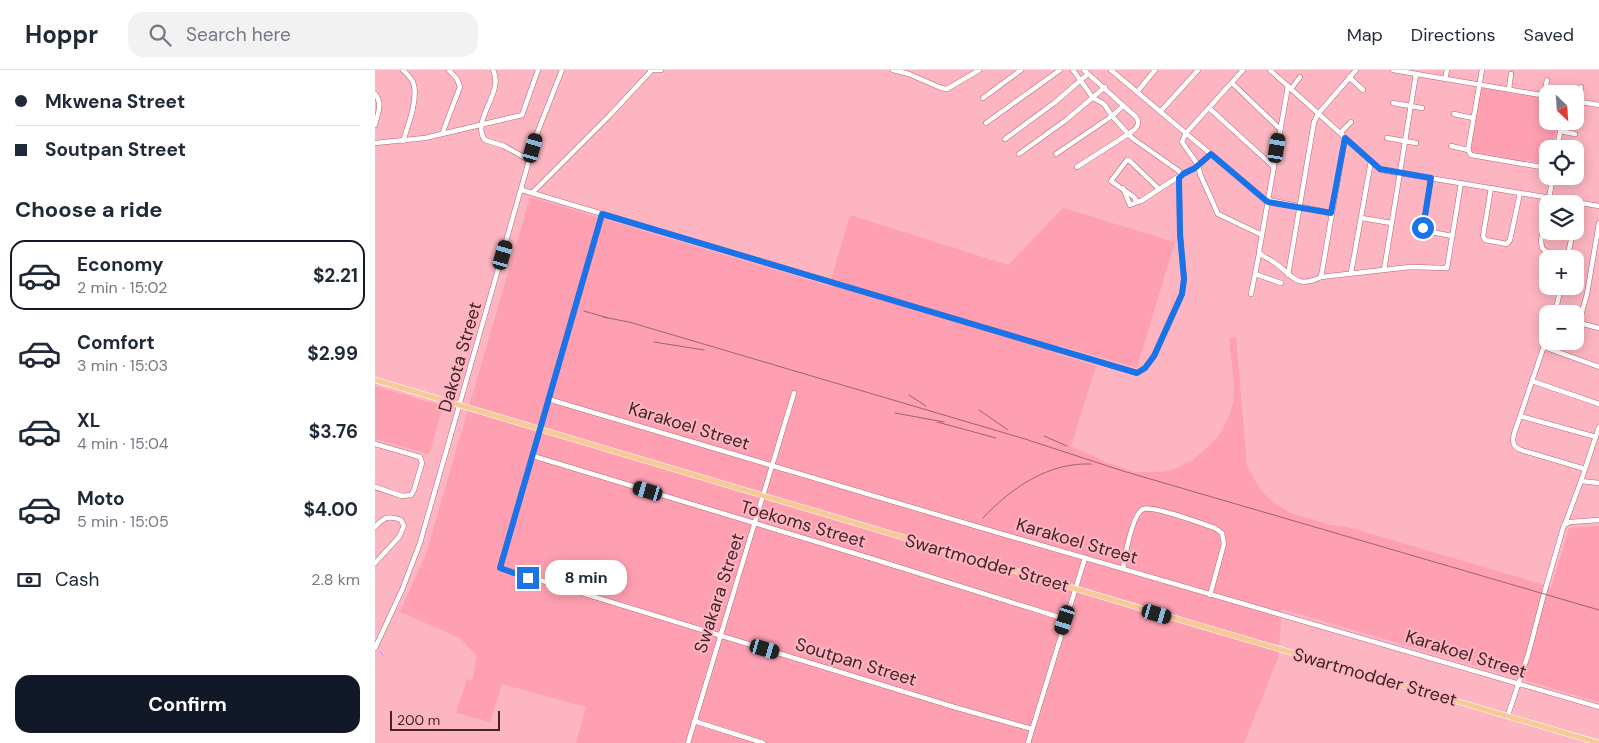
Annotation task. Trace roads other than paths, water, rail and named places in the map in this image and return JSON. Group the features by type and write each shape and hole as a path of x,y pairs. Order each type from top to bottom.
{"main road":[{"name":"Swartmodder Street","path":"375,380 1599,743"}],"street":[{"path":"403,70 412,81 414,88 411,114 403,141"},
{"path":"442,134 460,87 457,79 449,70"},
{"path":"493,70 496,75 496,83 481,125 481,134 485,140 504,146 529,160"},
{"path":"375,143 403,141 442,134 521,115 537,70"},
{"name":"Dakota Street","path":"375,648 416,556 461,406 529,160 547,104 561,70"},
{"path":"532,193 611,115 650,70 661,70"},
{"path":"893,70 909,74 947,89 979,70"},
{"path":"909,74 916,70"},
{"path":"983,98 1021,70"},
{"path":"986,123 1060,70"},
{"path":"1073,70 1093,98 1104,104 1111,116 1128,134 1179,171 1181,175"},
{"path":"1111,70 1257,195 1268,202 1331,213"},
{"path":"1137,92 1155,70"},
{"path":"1160,112 1197,70"},
{"path":"1243,70 1186,133 1182,140 1198,165 1200,174 1218,214 1262,235"},
{"path":"1269,70 1381,170 1539,196"},
{"path":"1287,273 1300,208 1313,125 1318,114 1356,70"},
{"path":"1393,70 1539,94"},
{"path":"1445,79 1447,70"},
{"path":"1482,70 1468,150 1471,155 1539,167"},
{"path":"1005,139 1054,103 1080,81 1086,72 1138,120 1138,126 1077,167"},
{"path":"1384,270 1410,106 1412,72"},
{"path":"1509,89 1511,74"},
{"path":"1349,77 1363,90"},
{"path":"1251,294 1289,88 1301,78"},
{"path":"1547,80 1547,85"},
{"path":"1232,83 1280,129"},
{"path":"1019,154 1066,120 1105,88"},
{"path":"375,94 380,99 381,104 375,125"},
{"path":"1393,103 1422,108"},
{"path":"1584,103 1599,105"},
{"path":"1056,154 1123,106"},
{"path":"1209,108 1273,167"},
{"path":"1453,114 1473,118"},
{"path":"1340,133 1351,122"},
{"path":"1558,140 1560,131 1575,134"},
{"path":"1321,277 1345,138"},
{"path":"1387,138 1416,143"},
{"path":"1451,146 1468,150"},
{"path":"1159,189 1131,161 1127,160 1111,180 1123,188 1137,202 1190,171 1211,154"},
{"path":"1351,273 1371,162"},
{"path":"522,190 1137,373 1145,368 1154,356 1182,294 1184,279 1180,234 1179,180 1181,175"},
{"path":"1431,178 1423,229 1451,236"},
{"path":"1259,254 1293,279 1302,282 1311,282 1321,277 1410,267 1447,268 1461,183"},
{"path":"1491,188 1483,238 1487,241 1501,244 1509,242 1520,193"},
{"path":"1584,203 1599,206"},
{"path":"533,456 602,214"},
{"path":"1362,218 1391,223"},
{"path":"1583,305 1587,294 1599,223"},
{"path":"1593,258 1599,260"},
{"path":"1255,274 1281,283"},
{"path":"1584,324 1599,328"},
{"path":"1543,350 1513,439 1517,449 1585,469"},
{"path":"1550,350 1599,367"},
{"path":"1532,381 1599,404"},
{"name":"Swakara Street","path":"687,743 794,393"},
{"name":"Karakoel Street","path":"548,399 1599,708"},
{"path":"1520,416 1596,438"},
{"path":"1508,715 1519,684 1564,525 1592,451 1599,426"},
{"path":"375,444 420,457 422,463 415,490 408,496 375,487"},
{"path":"1592,451 1599,451"},
{"name":"Toekoms Street","path":"533,456 870,558 1065,620"},
{"name":"Soutpan Street","path":"533,456 500,568 963,710 1032,729"},
{"path":"1581,481 1599,483"},
{"path":"1123,568 1134,523 1139,513 1146,509 1158,510 1215,528 1222,533 1224,544 1210,595"},
{"path":"375,526 387,516 401,520 404,526 399,537 375,563"},
{"path":"1564,525 1570,522 1599,520"},
{"path":"1028,743 1085,558"},
{"path":"694,721 763,743"}],"waterway":[{"path":"379,651 383,655"}],"railway":[{"path":"584,311 608,318"},
{"path":"603,317 629,322 1025,439 1123,471 1599,610"},
{"path":"654,342 704,350"},
{"path":"909,395 926,406"},
{"path":"979,410 1008,430"},
{"path":"895,413 944,422"},
{"path":"937,422 996,438"},
{"path":"1044,436 1067,446"},
{"path":"983,518 1018,487 1032,479 1060,467 1091,464"}]}
